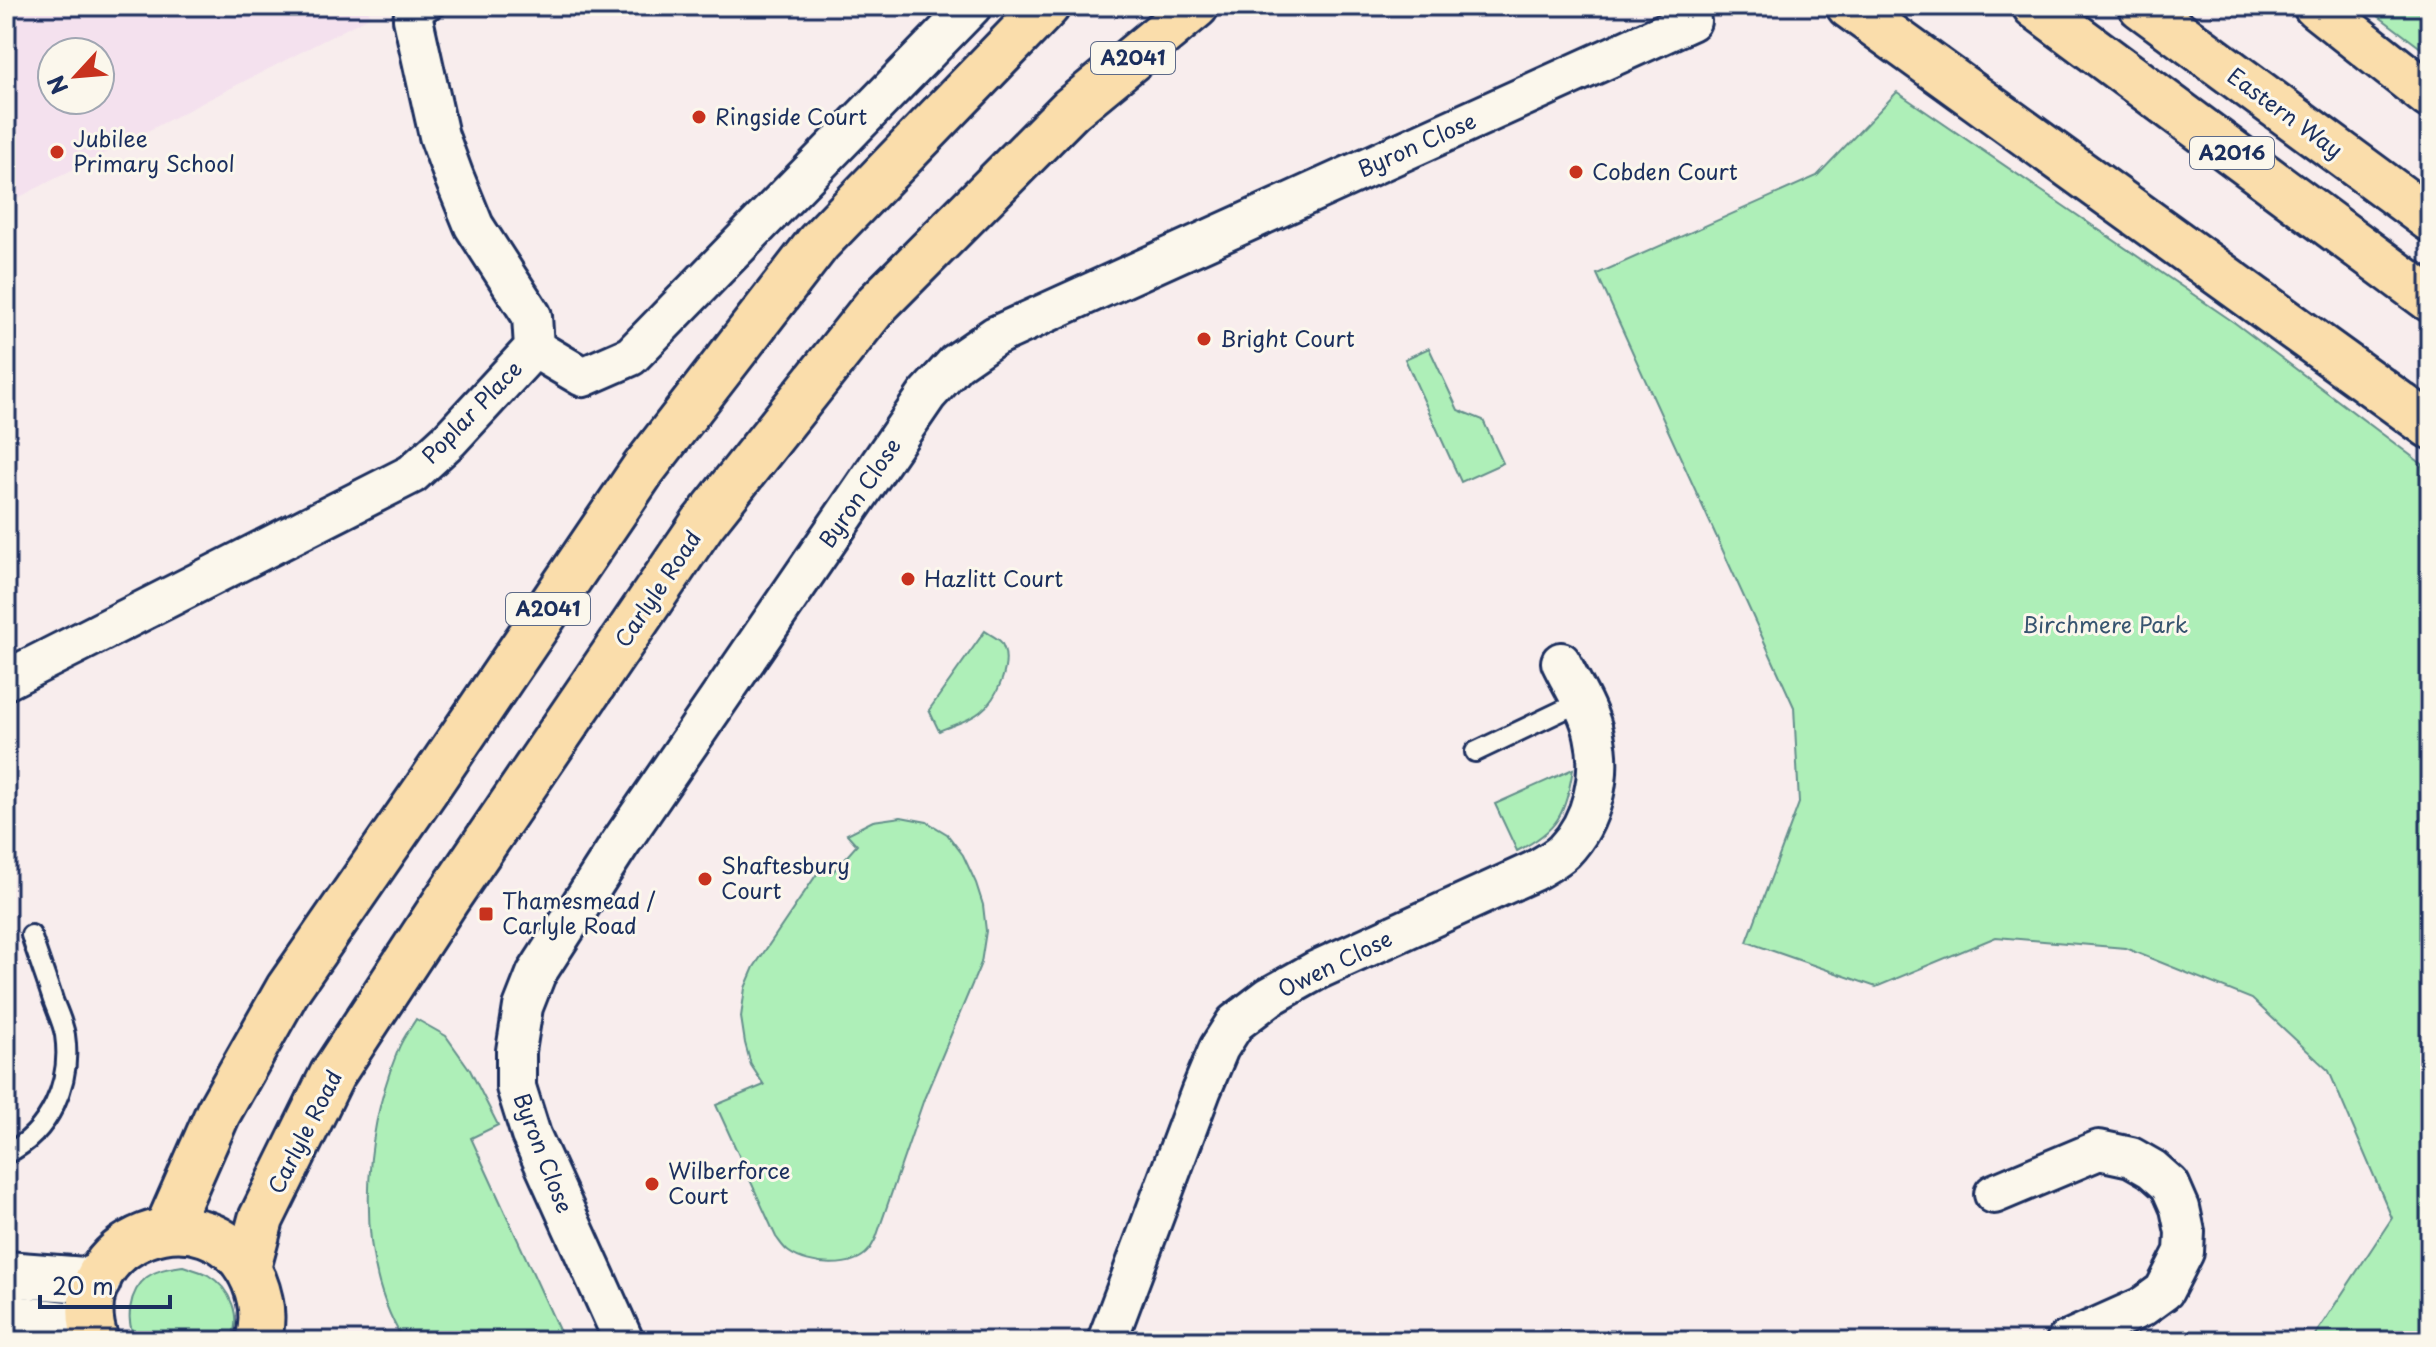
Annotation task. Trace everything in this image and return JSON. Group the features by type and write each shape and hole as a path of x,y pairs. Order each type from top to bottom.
{"main road":[{"name":"A2041","path":"167,1229 218,1113 288,989 644,468 818,243 1047,6"},
{"name":"Carlyle Road","path":"248,1268 261,1219 332,1075 447,899 703,523 877,304 1071,109 1196,6"},
{"path":"1849,6 2430,426"},
{"name":"A2016","path":"2035,6 2430,299"},
{"name":"Eastern Way","path":"2141,6 2430,219"},
{"path":"2316,6 2430,96"},
{"path":"94,1334 93,1297 98,1281 114,1256 129,1243 167,1229 197,1231 239,1255 260,1295 269,1336"}],"street":[{"path":"534,348 583,377 631,356 972,6"},
{"name":"Poplar Place","path":"6,680 412,474 449,440 534,348 532,316 474,226 439,136 425,12"},
{"name":"Byron Close","path":"624,1341 531,1135 516,1087 516,1051 523,1007 536,974 619,845 927,395 956,363 995,336 1691,21"},
{"name":"Owen Close","path":"1107,1341 1201,1091 1219,1048 1235,1023 1269,997 1317,970 1534,871 1563,852 1578,833 1591,805 1598,769 1594,733 1561,662"},
{"path":"1994,1194 2099,1150 2131,1157 2152,1169 2170,1185 2180,1208 2185,1232 2184,1252 2164,1291 2142,1307 2066,1341"},
{"path":"6,1274 98,1281"},
{"path":"6,1317 94,1334"}],"lane":[{"path":"1475,752 1580,702"},
{"path":"6,1154 35,1134 52,1111 62,1087 67,1055 64,1032 31,935"}],"shaded area":[{"name":"Jubilee Primary School","path":"6,6 366,6 371,16 6,204"}],"green space":[{"path":"2365,6 2430,6 2430,55"},
{"name":"Birchmere Park","path":"1897,92 2235,323 2430,470 2430,1341 2311,1341 2392,1218 2329,1071 2252,999 2125,948 1996,937 1876,987 1747,942 1799,803 1794,707 1597,274 1817,176"},
{"path":"1429,348 1458,410 1483,420 1503,463 1461,482 1405,359"},
{"path":"985,631 1000,641 1005,651 1005,670 998,690 976,715 939,731 929,710"},
{"path":"1573,769 1567,798 1558,819 1542,836 1517,851 1495,804"},
{"path":"901,817 927,822 947,834 963,855 983,905 986,931 981,963 924,1099 874,1242 869,1250 852,1261 818,1263 797,1257 776,1237 716,1105 764,1085 751,1065 741,1017 745,988 754,967 823,865 833,872 857,845 847,834 873,821"},
{"path":"416,1019 446,1036 470,1070 498,1125 471,1138 564,1341 404,1341 388,1308 370,1235 371,1158 386,1084 400,1046"},
{"path":"183,1266 208,1275 223,1287 235,1313 230,1341 137,1341 130,1316 136,1290 151,1274"}],"place":[{"name":"Ringside Court","path":"699,117"},
{"name":"Jubilee Primary School","path":"57,152"},
{"name":"Cobden Court","path":"1576,172"},
{"name":"Bright Court","path":"1204,339"},
{"name":"Hazlitt Court","path":"908,579"},
{"name":"Shaftesbury Court","path":"705,879"},
{"name":"Thamesmead / Carlyle Road","path":"486,914"},
{"name":"Wilberforce Court","path":"652,1184"}]}
